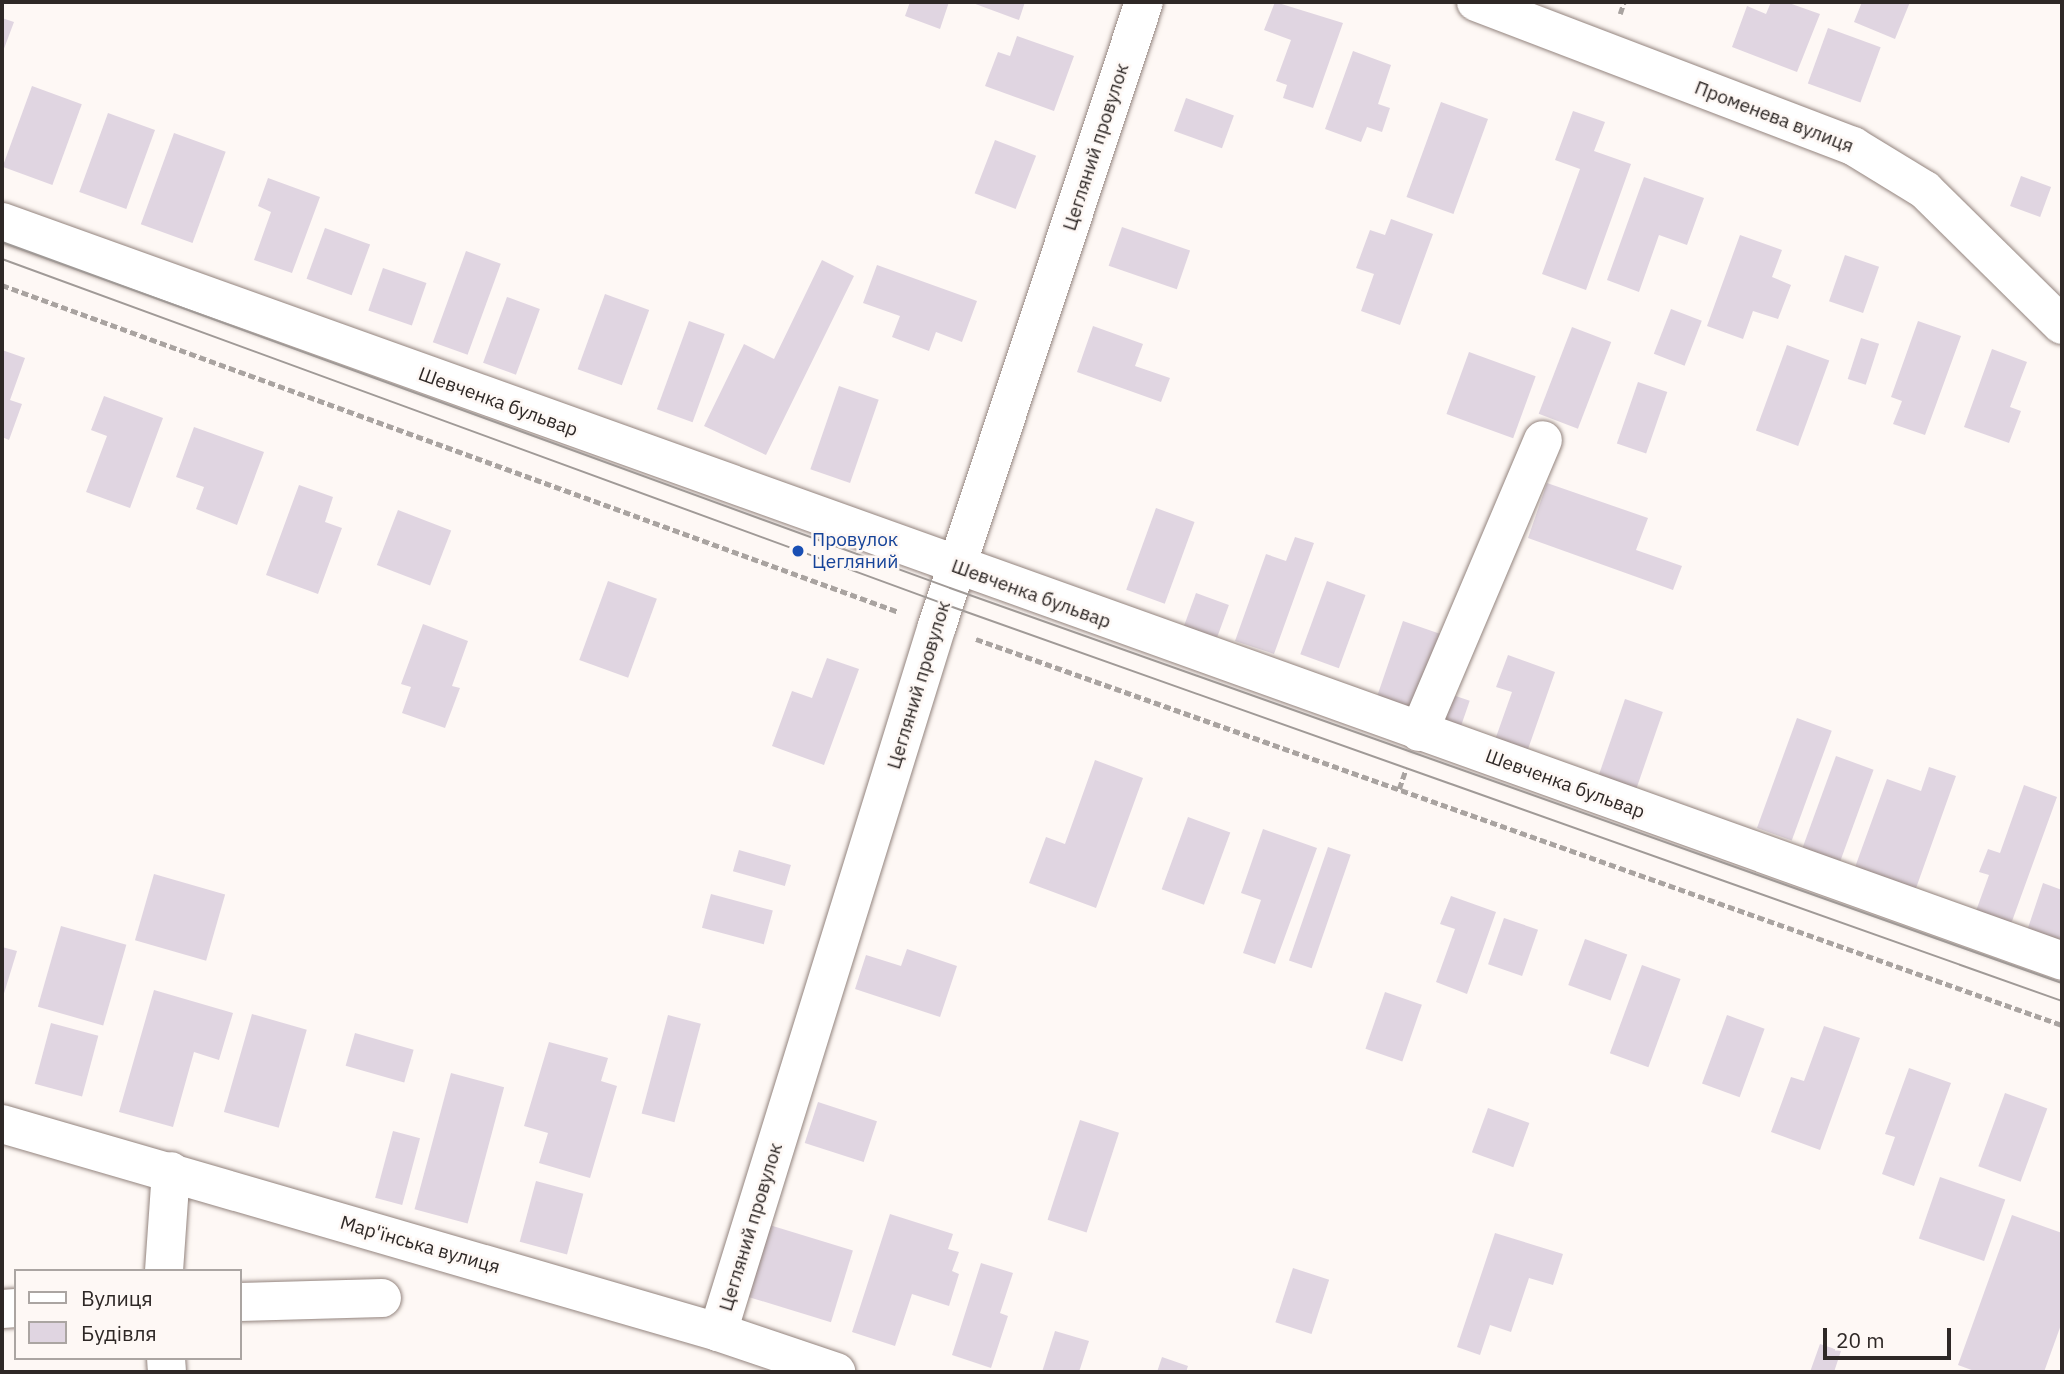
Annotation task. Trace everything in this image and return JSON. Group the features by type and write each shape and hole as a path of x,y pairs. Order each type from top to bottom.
{"street":[{"name":"Цегляний провулок","path":"718,1332 937,625 1144,2"},
{"name":"Променева вулиця","path":"1476,2 1853,146 1925,190 2062,326"},
{"name":"Шевченка бульвар","path":"2,222 956,568 2062,961"},
{"path":"1419,732 1543,440"},
{"name":"Мар'їнська вулиця","path":"2,1124 718,1332 836,1372"},
{"path":"164,1269 171,1171"},
{"path":"242,1302 382,1298"}],"path":[{"path":"2,285 937,625 2062,1025"}],"building":[{"path":"910,2 949,2 940,29 905,16"},
{"path":"970,2 1025,2 1019,20"},
{"path":"1275,2 1343,23 1313,108 1283,98 1287,85 1276,81 1291,40 1264,30"},
{"path":"1771,2 1786,2 1820,14 1797,72 1732,47 1747,6 1766,14"},
{"path":"1862,2 1910,2 1895,39 1854,22"},
{"path":"2,18 14,22 2,54"},
{"path":"1828,28 1881,47 1860,103 1808,83"},
{"path":"1017,36 1074,56 1054,111 985,86 998,52 1010,56"},
{"path":"1353,51 1391,65 1378,104 1390,108 1382,132 1367,127 1361,142 1325,129"},
{"path":"32,86 82,104 52,185 3,167"},
{"path":"1186,98 1234,115 1222,148 1174,131"},
{"path":"1441,102 1488,119 1453,214 1406,197"},
{"path":"1573,111 1605,122 1594,151 1631,164 1586,290 1542,274 1580,169 1555,160"},
{"path":"108,113 155,130 126,209 79,192"},
{"path":"174,133 226,152 193,243 141,224"},
{"path":"995,140 1036,156 1016,209 975,193"},
{"path":"2021,176 2051,187 2040,217 2010,206"},
{"path":"1644,177 1704,198 1687,245 1659,235 1639,292 1607,280"},
{"path":"268,178 320,197 292,273 254,260 271,212 258,206"},
{"path":"1391,219 1433,234 1400,325 1361,311 1374,274 1356,268 1370,230 1385,235"},
{"path":"1122,227 1190,250 1177,289 1109,266"},
{"path":"325,228 370,244 352,295 307,279"},
{"path":"1740,235 1782,250 1772,277 1791,285 1778,319 1753,311 1743,339 1707,326"},
{"path":"466,251 501,264 468,355 433,342"},
{"path":"1845,255 1879,267 1863,313 1829,301"},
{"path":"822,260 854,276 766,455 704,426 744,344 774,359"},
{"path":"877,265 977,301 962,342 936,332 929,351 892,337 900,316 863,303"},
{"path":"383,268 426,283 412,326 368,311"},
{"path":"605,294 649,310 622,385 578,369"},
{"path":"507,297 540,309 516,375 483,363"},
{"path":"1671,309 1702,321 1685,366 1654,354"},
{"path":"689,321 725,334 693,422 657,409"},
{"path":"1918,321 1961,336 1925,435 1893,424 1902,401 1891,397"},
{"path":"1093,326 1143,344 1135,366 1170,378 1161,402 1077,372"},
{"path":"1572,327 1611,342 1578,429 1539,414"},
{"path":"1861,338 1879,344 1866,385 1848,379"},
{"path":"1787,345 1829,360 1798,446 1756,431"},
{"path":"1992,349 2027,362 2010,407 2021,411 2009,443 1964,427"},
{"path":"2,350 25,358 10,400 22,404 9,440 2,437"},
{"path":"1469,352 1536,376 1513,438 1446,414"},
{"path":"1638,382 1667,392 1646,454 1617,443"},
{"path":"839,386 879,400 850,483 810,469"},
{"path":"104,396 163,418 130,508 86,492 107,436 91,430"},
{"path":"194,427 264,452 237,525 196,509 204,487 176,477"},
{"path":"1547,483 1648,518 1636,550 1682,566 1673,590 1528,538"},
{"path":"299,485 333,497 325,522 342,528 318,594 266,575"},
{"path":"1156,508 1195,522 1165,604 1126,590"},
{"path":"398,510 451,530 430,586 377,565"},
{"path":"1295,537 1314,543 1274,654 1235,641 1266,554 1286,561"},
{"path":"608,581 657,599 628,678 579,660"},
{"path":"1327,581 1366,595 1339,668 1300,654"},
{"path":"1196,593 1229,605 1216,640 1183,628"},
{"path":"1403,621 1443,635 1415,714 1376,700"},
{"path":"423,624 468,641 452,686 460,688 445,728 402,713 411,687 401,684"},
{"path":"1508,655 1555,672 1527,752 1495,740 1512,692 1496,687"},
{"path":"827,658 859,669 824,765 772,746 792,691 812,698"},
{"path":"1447,693 1470,701 1459,731 1437,723"},
{"path":"1625,699 1663,712 1636,789 1599,776"},
{"path":"1797,718 1832,731 1792,841 1757,828"},
{"path":"1836,756 1874,770 1840,862 1802,848"},
{"path":"1095,760 1143,778 1096,908 1029,883 1046,837 1065,844"},
{"path":"1929,767 1956,776 1915,891 1854,870 1887,779 1921,791"},
{"path":"2024,785 2057,797 2011,924 1976,911 1989,875 1979,872 1988,849 2000,853"},
{"path":"1188,817 1230,832 1204,905 1162,889"},
{"path":"1263,829 1317,848 1275,964 1243,953 1261,900 1241,893"},
{"path":"1328,847 1351,855 1312,968 1289,960"},
{"path":"739,850 791,865 785,886 733,871"},
{"path":"154,874 225,894 206,961 135,940"},
{"path":"2043,883 2062,890 2062,944 2027,931"},
{"path":"711,894 773,911 764,944 702,928"},
{"path":"1451,896 1496,912 1467,994 1436,982 1455,929 1440,924"},
{"path":"1504,918 1538,930 1522,976 1488,964"},
{"path":"61,926 126,945 103,1025 38,1007"},
{"path":"1585,939 1627,954 1611,1000 1568,985"},
{"path":"2,947 17,951 2,1000"},
{"path":"907,949 957,966 940,1017 855,989 866,955 901,966"},
{"path":"1642,965 1681,979 1648,1067 1610,1053"},
{"path":"154,990 233,1013 219,1060 194,1052 173,1127 119,1112"},
{"path":"1385,992 1422,1005 1402,1061 1365,1049"},
{"path":"252,1014 307,1030 279,1128 224,1112"},
{"path":"668,1015 701,1024 674,1122 642,1114"},
{"path":"1727,1015 1765,1029 1740,1097 1702,1084"},
{"path":"51,1023 98,1036 82,1097 35,1084"},
{"path":"1824,1026 1860,1038 1820,1150 1771,1132 1791,1077 1804,1081"},
{"path":"355,1033 414,1050 404,1082 346,1066"},
{"path":"549,1042 608,1058 601,1081 617,1086 590,1178 539,1163 548,1133 524,1126"},
{"path":"1909,1068 1951,1083 1914,1186 1882,1174 1895,1137 1885,1134"},
{"path":"451,1073 504,1087 468,1223 415,1209"},
{"path":"2005,1093 2047,1108 2021,1182 1978,1166"},
{"path":"818,1102 877,1121 864,1162 805,1143"},
{"path":"1488,1108 1529,1123 1513,1167 1472,1152"},
{"path":"1080,1120 1119,1133 1087,1233 1048,1220"},
{"path":"393,1131 420,1138 402,1205 375,1198"},
{"path":"1940,1177 2005,1199 1984,1261 1919,1238"},
{"path":"536,1181 583,1194 567,1255 520,1242"},
{"path":"890,1214 953,1234 948,1249 959,1252 952,1271 959,1274 949,1306 912,1294 895,1346 852,1332"},
{"path":"2012,1215 2062,1233 2062,1322 2044,1372 1977,1372 1958,1365"},
{"path":"763,1223 853,1250 831,1322 741,1295"},
{"path":"1495,1233 1563,1254 1553,1285 1529,1278 1511,1332 1490,1325 1480,1355 1457,1347"},
{"path":"981,1263 1013,1273 1000,1313 1008,1316 991,1368 952,1355"},
{"path":"1293,1268 1329,1280 1312,1334 1275,1322"},
{"path":"1055,1331 1089,1341 1079,1372 1042,1372"},
{"path":"1820,1344 1841,1351 1834,1372 1810,1372"},
{"path":"1162,1357 1188,1366 1186,1372 1157,1372"}],"tram line":[{"path":"2,242 950,588 2062,983"},
{"path":"2,259 944,604 2062,1001"}],"place":[{"name":"Провулок Цегляний","path":"798,551"}]}
